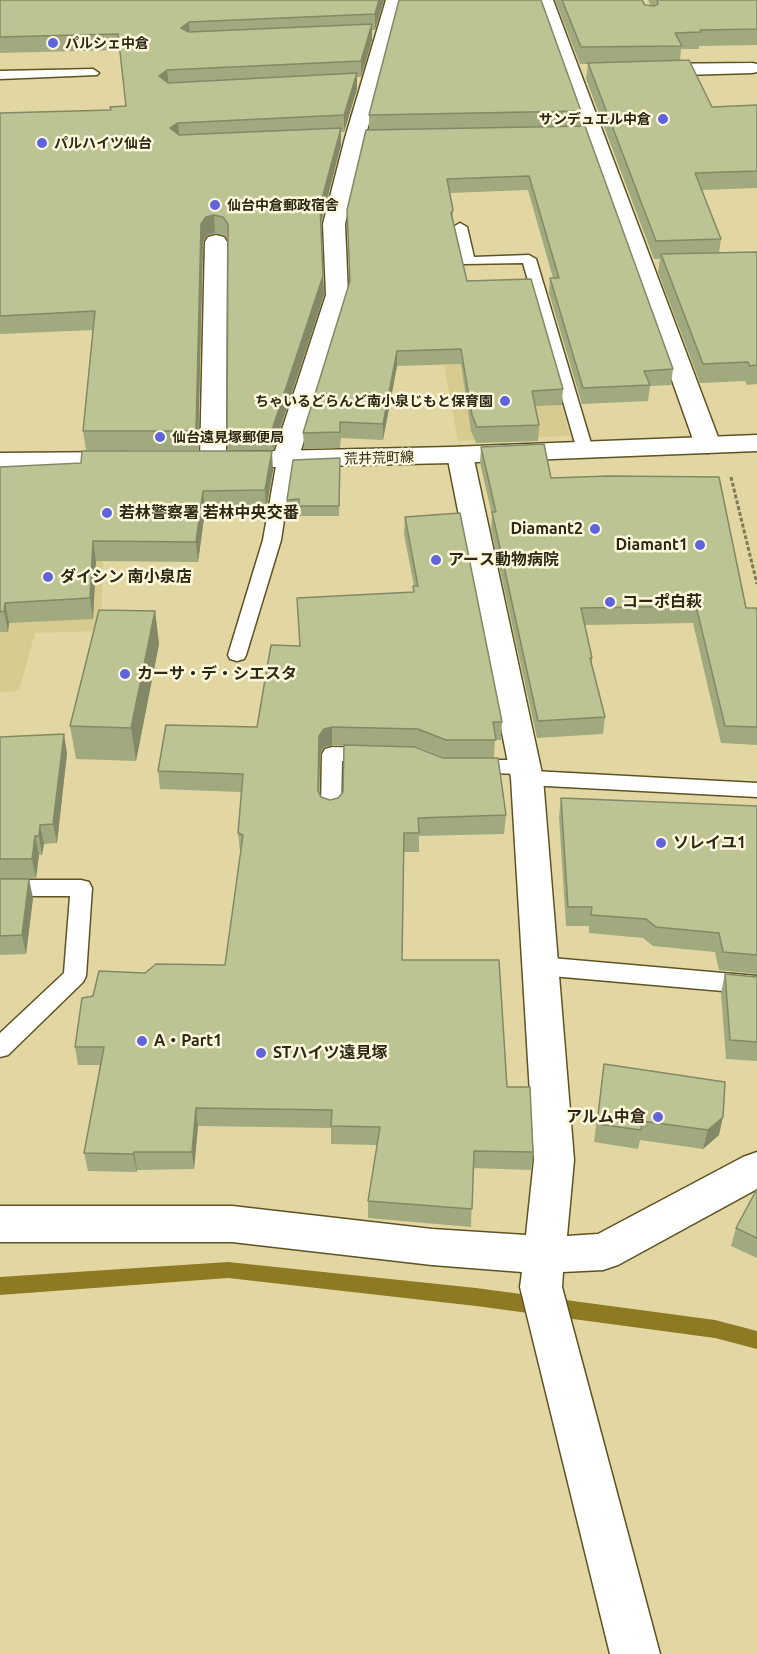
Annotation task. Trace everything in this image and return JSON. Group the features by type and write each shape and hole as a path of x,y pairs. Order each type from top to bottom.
{"street":[{"path":"285,460 337,295 334,224 355,138 365,83 378,35 394,0"},
{"path":"545,0 579,72 588,134 648,266 708,445"},
{"path":"633,71 752,68"},
{"name":"荒井荒町線","path":"216,242 201,460 460,455 757,443"},
{"path":"460,455 526,773 554,1160 543,1271 553,1335 635,1654"},
{"path":"0,460 154,460"},
{"path":"0,1224 232,1224 432,1247 543,1271 603,1252 757,1169"}],"lane":[{"path":"0,75 93,73"},
{"path":"460,227 468,261 529,259 585,450"},
{"path":"237,655 272,540 285,460"},
{"path":"331,809 332,754 396,756"},
{"path":"454,767 757,790"},
{"path":"0,888 81,888 75,976 0,1048"},
{"path":"540,966 757,985"}],"path":[{"path":"728,468 757,584"}],"shaded area":[{"name":"ちゃいるどらんど南小泉じもと保育園","path":"549,361 570,436 458,441 444,365"},
{"path":"0,484 104,533 101,631 35,633 19,691 0,692"}],"building":[{"path":"0,0 379,0 375,14 189,22 181,28 189,32 372,24 361,61 167,70 159,76 168,83 357,73 344,115 178,123 170,128 179,135 341,128 320,206 323,276 272,430 227,431 228,224 223,217 214,215 206,217 201,224 196,431 83,431 95,311 0,316 0,113 111,110 110,107 126,106 118,34 0,37"},
{"path":"399,0 541,0 581,111 369,115"},
{"path":"562,0 642,0 645,5 655,6 658,4 657,0 757,0 757,29 675,33 682,46 581,47"},
{"path":"689,60 712,107 757,105 757,171 695,173 721,239 656,241 588,63"},
{"path":"585,126 673,369 644,371 650,385 583,388 550,278 559,278 529,176 447,179 453,210 451,213 467,281 531,279 563,389 532,391 539,425 477,427 472,415 461,349 397,351 383,424 340,422 340,432 303,433 350,281 347,210 366,130"},
{"path":"757,252 757,365 750,366 748,362 703,364 661,254"},
{"path":"544,444 551,478 719,477 746,608 756,608 757,611 757,727 725,726 696,606 581,608 592,658 590,658 605,717 538,721 492,512 496,512 481,447"},
{"path":"82,451 272,451 265,490 203,491 196,542 93,541 90,598 5,603 4,611 0,612 0,467 81,463"},
{"path":"340,458 339,506 299,506 299,499 287,500 293,460"},
{"path":"460,513 502,722 493,722 496,740 446,740 418,729 332,727 324,729 319,736 318,791 321,797 330,800 338,798 343,792 344,745 415,747 443,758 498,758 506,815 418,818 419,833 404,833 402,960 499,960 507,1087 530,1087 533,1152 474,1151 472,1209 368,1201 380,1127 331,1126 332,1110 196,1108 192,1152 84,1153 104,1047 75,1047 82,998 93,996 99,971 145,973 156,964 225,965 243,835 238,833 243,774 158,771 166,725 257,727 271,645 300,646 297,598 414,592 413,586 418,586 405,517"},
{"path":"99,610 155,611 131,728 70,726"},
{"path":"64,734 53,824 40,825 39,836 35,836 32,859 0,859 0,737"},
{"path":"561,798 757,806 757,955 723,952 719,933 656,927 646,919 591,915 592,907 568,907"},
{"path":"0,879 29,879 22,935 0,936"},
{"path":"725,974 757,977 757,1042 730,1040"},
{"name":"アルム中倉","path":"604,1064 725,1082 723,1117 708,1130 642,1121 641,1130 597,1124"},
{"path":"757,1189 757,1238 736,1228"}],"waterway":[{"path":"0,1286 228,1270 476,1297 715,1329 757,1340"}],"place":[{"name":"パルシェ中倉","path":"53,43"},
{"name":"サンデュエル中倉","path":"663,119"},
{"name":"パルハイツ仙台","path":"42,143"},
{"name":"仙台中倉郵政宿舎","path":"215,205"},
{"name":"ちゃいるどらんど南小泉じもと保育園","path":"505,401"},
{"name":"仙台遠見塚郵便局","path":"160,437"},
{"name":"若林警察署 若林中央交番","path":"107,513"},
{"name":"Diamant2","path":"595,529"},
{"name":"Diamant1","path":"700,545"},
{"name":"アース動物病院","path":"436,560"},
{"name":"ダイシン 南小泉店","path":"48,577"},
{"name":"コーポ白萩","path":"610,602"},
{"name":"カーサ・デ・シエスタ","path":"125,674"},
{"name":"ソレイユ1","path":"661,843"},
{"name":"A・Part1","path":"142,1041"},
{"name":"STハイツ遠見塚","path":"261,1053"},
{"name":"アルム中倉","path":"658,1117"}]}
